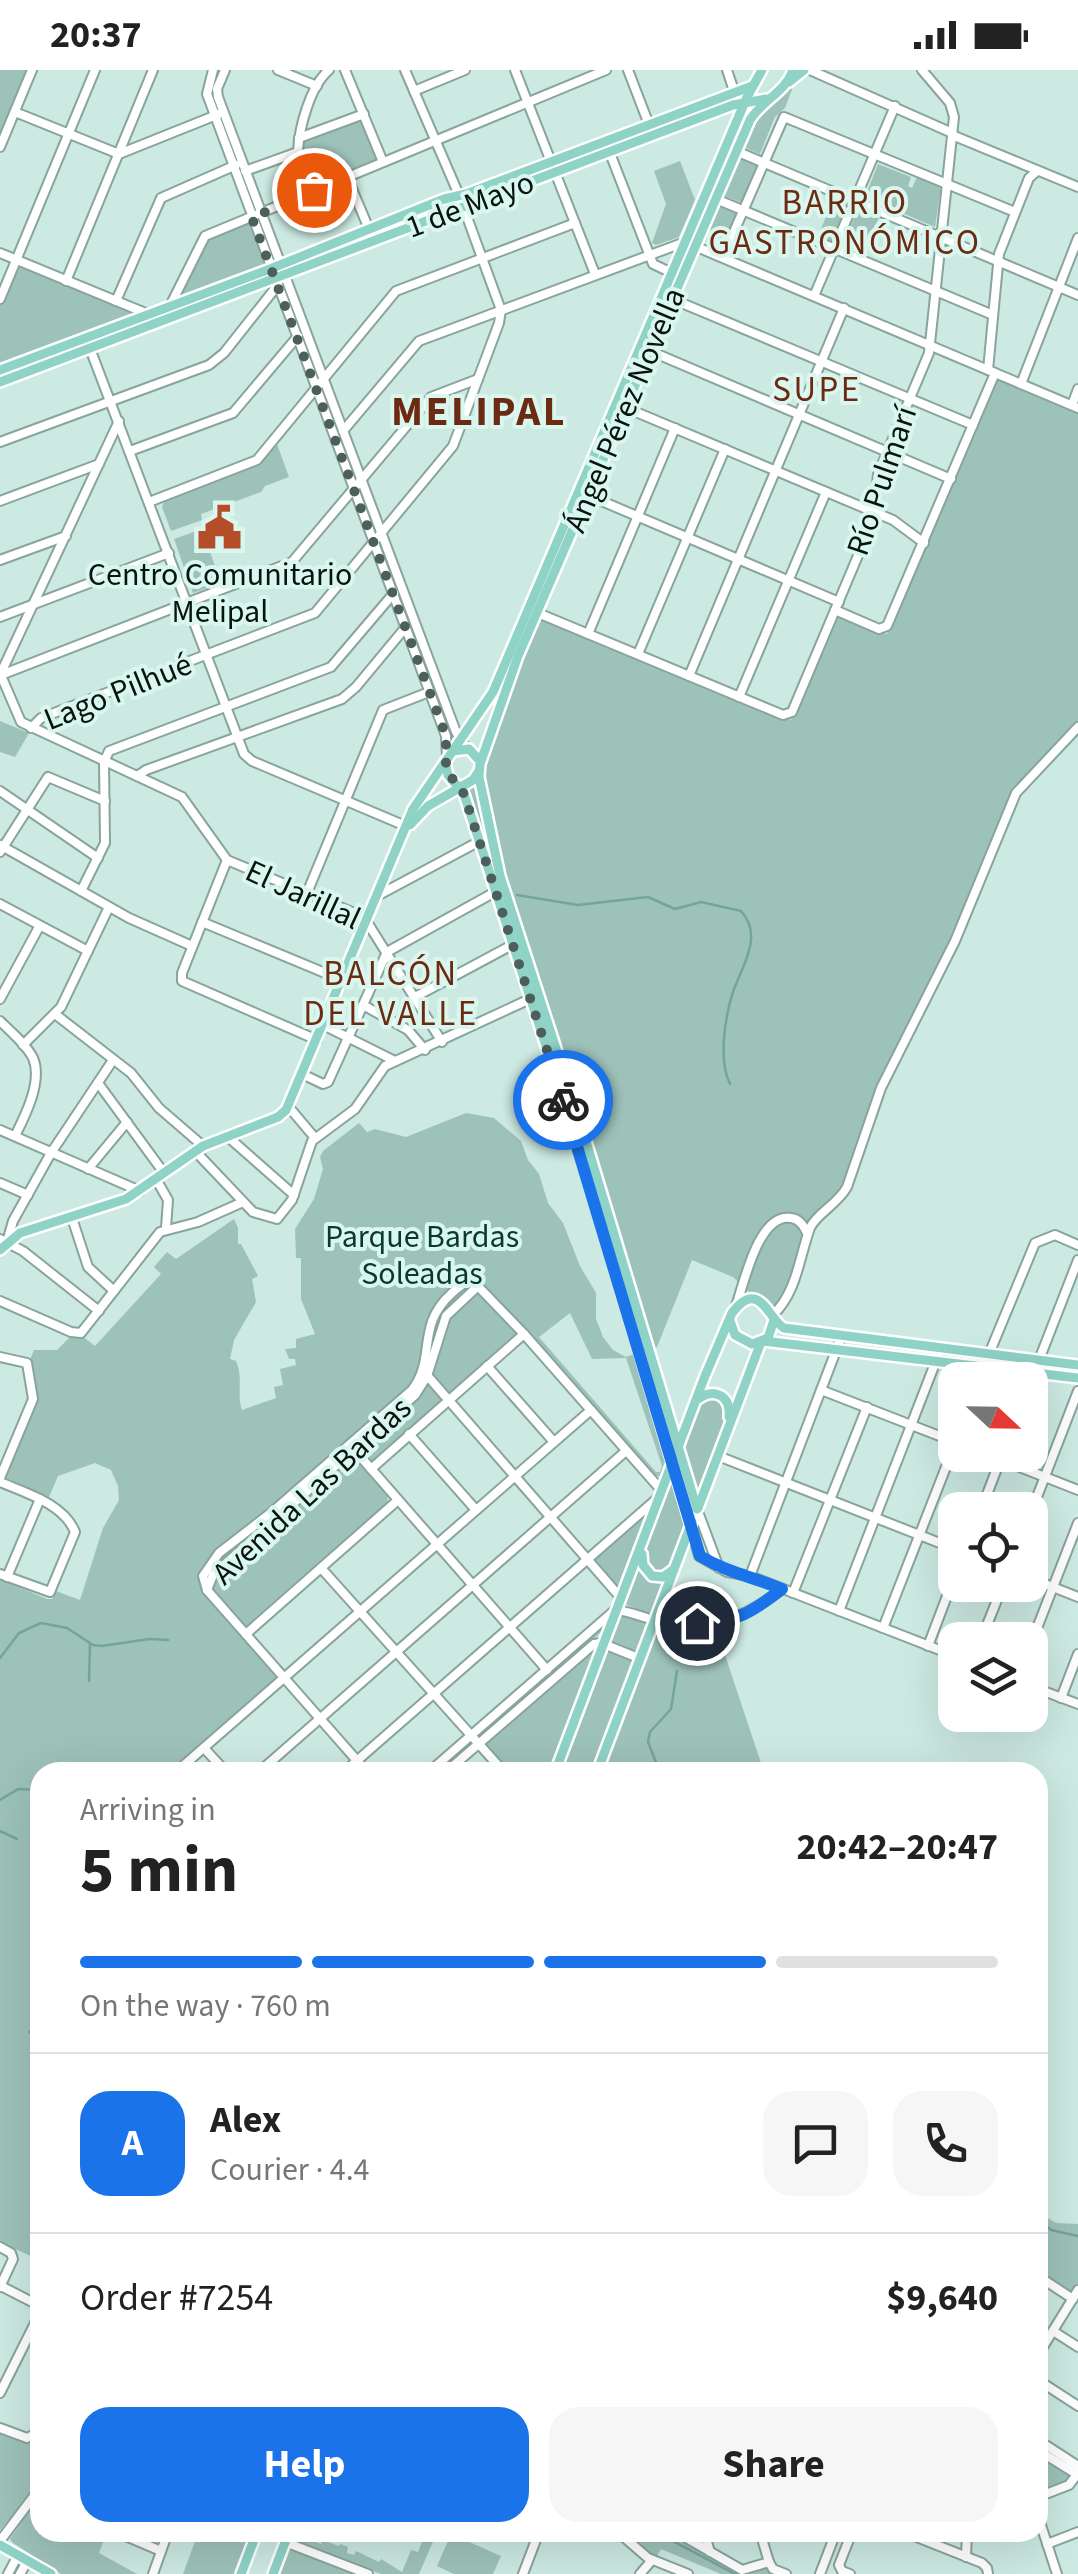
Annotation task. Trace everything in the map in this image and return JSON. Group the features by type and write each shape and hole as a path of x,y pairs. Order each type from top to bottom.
{"main road":[{"name":"Ángel Pérez Novella","path":"621,406 672,300 745,103 762,70"},
{"name":"Ángel Pérez Novella","path":"288,1106 416,804 447,757 463,744 494,692 533,611 621,406 672,273 716,198 752,115 786,84 792,70"},
{"path":"786,84 807,70"},
{"name":"1 de Mayo","path":"0,382 148,314 277,275 369,229 651,130 754,84"},
{"name":"1 de Mayo","path":"651,130 772,96"},
{"name":"1 de Mayo","path":"0,370 89,343 464,207 554,166"},
{"name":"Ángel Pérez Novella","path":"408,826 480,767 533,611"},
{"path":"463,744 477,755 481,797 502,886 589,1152 697,1509"},
{"path":"447,757 448,775 461,783 579,1150 691,1526"},
{"path":"2,1244 26,1231 126,1199 199,1148 278,1117 288,1106"},
{"path":"559,1762 686,1424 734,1311 746,1301 766,1305 784,1328 1078,1365"},
{"path":"734,1311 730,1326 737,1338 749,1344 762,1342 952,1362"},
{"path":"601,1762 762,1342 771,1333 773,1317"},
{"path":"1048,1374 1078,1378"},
{"path":"695,1402 708,1393 726,1399 730,1412 724,1439"},
{"path":"671,1427 679,1431 686,1424"},
{"path":"646,1532 642,1559 646,1571 661,1578 676,1565"},
{"path":"241,2574 254,2542"},
{"path":"273,2574 285,2542"},
{"path":"0,2543 51,2574"}],"street":[{"path":"0,147 32,70"},
{"path":"0,299 95,70"},
{"path":"66,280 154,70"},
{"path":"213,70 206,92 261,212 296,338 447,740 447,757"},
{"path":"219,114 216,92 224,70"},
{"path":"278,70 317,86"},
{"path":"314,190 298,152 299,138 317,86 329,70"},
{"path":"345,70 383,162"},
{"path":"405,70 464,207 501,310"},
{"path":"414,91 465,70"},
{"path":"515,70 595,274"},
{"path":"170,306 202,238 606,70"},
{"path":"628,70 651,130"},
{"path":"727,70 736,98 745,103"},
{"path":"807,70 1036,172 1078,186"},
{"name":"Río Pulmarí","path":"739,697 789,715 875,513 876,482 930,345 954,120 952,108 922,70"},
{"path":"814,296 895,106"},
{"path":"15,112 119,154 219,114"},
{"path":"299,138 364,114"},
{"path":"723,257 784,117 1015,212"},
{"path":"608,146 655,266 672,273"},
{"path":"736,151 1078,296"},
{"path":"116,301 161,198 240,167 298,152"},
{"path":"240,167 252,218 306,331 463,744"},
{"path":"583,493 788,580 884,628 952,478 992,371 998,262 1030,176 1036,172"},
{"path":"347,177 369,229"},
{"path":"716,198 993,314"},
{"path":"150,502 254,463 393,294 576,223"},
{"path":"1021,384 1078,238"},
{"path":"343,432 416,343 649,254 690,244 1076,406 1078,389"},
{"path":"0,253 148,314"},
{"path":"0,442 215,362 277,275"},
{"path":"672,300 973,425"},
{"path":"689,676 844,308"},
{"name":"Lago Pilhué","path":"31,728 41,718 315,613 452,446 500,324 501,310"},
{"path":"130,451 233,413 306,331"},
{"path":"89,343 249,759 408,826"},
{"path":"650,351 952,478"},
{"path":"0,674 292,562 433,395 478,379"},
{"path":"621,406 898,523 924,543"},
{"path":"31,728 16,716 0,674 119,421"},
{"path":"588,634 675,428"},
{"path":"638,654 724,449"},
{"path":"0,501 100,464"},
{"path":"533,611 739,697 826,492"},
{"path":"0,560 66,536"},
{"path":"0,617 168,553"},
{"path":"81,891 105,844 104,762 111,750 331,668 401,587"},
{"path":"137,776 347,695 405,628"},
{"path":"307,893 383,710 429,692"},
{"path":"773,1317 786,1302 811,1225 838,1202 846,1187 881,1088 955,941 1016,793 1078,727"},
{"name":"El Jarillal","path":"31,728 185,800 227,860 368,920 442,1042"},
{"path":"105,801 50,776 1,848 109,907 192,946"},
{"path":"0,790 98,858"},
{"path":"377,896 478,842"},
{"path":"227,860 182,981 317,1040"},
{"path":"302,1074 325,1084 388,952 495,892"},
{"path":"0,904 88,951"},
{"path":"24,1045 55,1014 109,907"},
{"path":"202,922 342,980"},
{"path":"0,998 39,927"},
{"path":"414,998 512,946"},
{"path":"55,1014 131,1073 256,1214 278,1219 294,1195 315,1138 355,1108 385,1066 530,999"},
{"path":"364,1005 408,1030 425,1050"},
{"path":"0,1021 24,1045 36,1069 26,1112 14,1136"},
{"path":"323,1026 395,1061"},
{"path":"99,1311 2,1244 52,1152 113,1060"},
{"path":"0,1301 78,1334 166,1228 168,1200 160,1176 98,1082"},
{"path":"288,1106 315,1138"},
{"path":"88,1169 127,1122"},
{"path":"0,1130 140,1191"},
{"path":"227,1136 294,1195"},
{"path":"0,1183 28,1195"},
{"path":"166,1228 198,1222 243,1202"},
{"path":"72,1218 88,1267 114,1291"},
{"path":"734,1311 759,1240 768,1226 780,1218 792,1218 802,1224 809,1238"},
{"path":"989,1354 1030,1250 1038,1240 1051,1235 1078,1244"},
{"path":"1039,1360 1078,1260"},
{"name":"Avenida Las Bardas","path":"246,1634 207,1590 213,1576 352,1447 415,1395 424,1373 446,1316 478,1286 470,1279 432,1314 424,1373"},
{"path":"398,1500 246,1634 357,1761 661,1493 478,1286"},
{"path":"370,1468 524,1334"},
{"path":"750,1576 842,1335"},
{"path":"839,1611 940,1348"},
{"path":"0,1358 26,1361 33,1399 0,1480 40,1499 75,1528 50,1592 4,1576 40,1499"},
{"path":"487,1366 554,1442"},
{"path":"424,1373 622,1598"},
{"path":"821,1390 938,1436"},
{"path":"1039,1492 1078,1392"},
{"path":"794,1593 867,1408"},
{"path":"188,1762 591,1410"},
{"path":"410,1434 476,1510"},
{"path":"352,1447 546,1670"},
{"path":"271,1762 626,1451"},
{"path":"718,1456 938,1542"},
{"path":"884,1628 944,1472"},
{"path":"1034,1472 1078,1490"},
{"path":"697,1509 718,1568"},
{"path":"1039,1622 1078,1523"},
{"path":"691,1526 700,1556 718,1568 750,1576 938,1650"},
{"path":"321,1568 494,1762"},
{"path":"1048,1585 1078,1597"},
{"path":"441,1762 618,1610 671,1623 724,1622 754,1610 782,1589"},
{"path":"928,1646 945,1602"},
{"path":"457,1762 592,1645 604,1645 641,1659"},
{"path":"1061,1698 1078,1654"},
{"path":"1048,1693 1078,1704"},
{"path":"204,1748 217,1762"},
{"path":"0,2247 13,2256 0,2287 30,2301"},
{"path":"1048,2281 1076,2294 1048,2338"},
{"path":"1052,2331 1078,2347"},
{"path":"0,2394 30,2338"},
{"path":"0,2368 10,2373"},
{"path":"1048,2386 1078,2406"},
{"path":"0,2428 30,2436"},
{"path":"1048,2446 1078,2466"},
{"path":"1048,2456 1078,2474 1070,2485 1048,2493"},
{"path":"0,2543 30,2502"},
{"path":"1057,2574 1047,2544 1078,2532"},
{"path":"140,2542 161,2551"},
{"path":"153,2574 164,2542"},
{"path":"298,2542 368,2574"},
{"path":"535,2542 524,2572 537,2574"},
{"path":"630,2542 652,2560 688,2574"},
{"path":"693,2542 742,2570 769,2562"},
{"path":"707,2542 710,2552"},
{"path":"763,2542 773,2568 786,2574"},
{"path":"820,2574 832,2542"},
{"path":"849,2542 840,2568 850,2574"},
{"path":"929,2542 966,2557 987,2571"},
{"path":"966,2557 967,2542"},
{"path":"5,2571 23,2558"},
{"path":"20,2574 23,2558"},
{"path":"640,2574 652,2560"}],"green space":[{"path":"0,70 27,70 0,135"},
{"path":"793,87 785,108 775,117 760,154 743,147 758,114"},
{"path":"361,119 378,160 317,186 301,143"},
{"path":"738,156 759,165 743,203 722,195"},
{"path":"680,161 695,200 679,237 656,245 652,243 666,204 654,171"},
{"path":"878,164 911,177 908,186 912,188 917,177 941,186 935,227 865,197"},
{"path":"835,195 849,201 832,242 818,236"},
{"path":"718,205 738,213 723,249 703,240"},
{"path":"858,208 879,217 864,254 843,246"},
{"path":"251,224 265,267 179,298 203,240"},
{"path":"18,265 134,315 0,366 0,305"},
{"path":"1000,379 1078,411 1078,727 1025,780 955,941 885,1078 850,1179 811,1225 786,1302 773,1315 733,1277 692,1260 657,1347 651,1349 502,873 482,789 482,767 516,670 538,620 547,619 791,720 837,617 887,634 994,385"},
{"path":"277,444 289,477 171,531 162,507 164,502 259,465"},
{"path":"202,529 221,583 193,593 174,539"},
{"path":"0,721 29,733 15,757 0,752"},
{"path":"475,783 498,880 583,1141 672,1448 466,791"},
{"name":"Parque Bardas Soleadas","path":"466,1113 494,1118 521,1141 539,1174 548,1203 563,1223 596,1293 596,1319 603,1337 613,1350 626,1357 637,1353 668,1463 663,1476 653,1476 524,1326 364,1468 388,1496 387,1503 240,1633 275,1675 275,1682 183,1762 30,1762 30,2256 0,2242 0,1579 47,1599 52,1599 56,1591 80,1600 103,1528 119,1500 111,1470 95,1463 58,1476 49,1497 7,1478 5,1471 36,1397 30,1360 34,1350 57,1350 78,1333 95,1346 161,1274 154,1267 167,1252 176,1259 234,1219 238,1244 258,1276 252,1279 256,1302 234,1340 230,1359 236,1361 238,1368 242,1410 276,1398 274,1387 283,1385 280,1369 296,1365 285,1349 296,1348 296,1339 315,1334 301,1299 301,1258 296,1258 295,1229 314,1199 323,1169 320,1157 359,1123 367,1132 375,1129 406,1137","holes":["570,1313 592,1359 626,1358 662,1466 660,1472 539,1337"]},
{"path":"720,1396 728,1415 696,1492 682,1446 700,1399"},
{"path":"669,1482 675,1484 688,1524 672,1567 657,1576 643,1558"},
{"path":"645,1513 648,1516 618,1587 594,1558"},
{"path":"640,1563 645,1572 668,1577 651,1615 625,1604"},
{"path":"621,1614 649,1623 638,1653 611,1643"},
{"path":"604,1624 605,1629 476,1738"},
{"path":"657,1625 717,1631 761,1762 606,1762"},
{"path":"592,1650 595,1656 554,1762 499,1762 484,1744"},
{"path":"605,1652 633,1660 634,1666 597,1762 563,1762"},
{"path":"1048,2218 1056,2223 1078,2224 1078,2286 1068,2292 1048,2279"},
{"path":"0,2432 30,2440 30,2494 0,2530"},
{"path":"1048,2459 1071,2474 1069,2483 1048,2490"},
{"path":"30,2510 30,2542 103,2542 99,2553 137,2574 61,2574 10,2539"},
{"path":"195,2542 247,2542 235,2574 183,2574"},
{"path":"295,2542 340,2544 348,2547 347,2553 354,2555 356,2551 379,2562 381,2559 402,2572 411,2550 418,2552 422,2542 433,2542 419,2574 381,2574"},
{"path":"448,2542 469,2542 501,2556 493,2574 454,2574 437,2566"},
{"path":"635,2542 688,2542 741,2572 767,2567 775,2574 721,2574 661,2549 656,2558"},
{"path":"289,2548 357,2574 277,2574"}],"waterway":[{"path":"517,895 578,905 648,897 675,909 701,902 741,911 748,921 751,941 725,1026 724,1063 730,1084"},
{"path":"0,1658 19,1633 41,1623 67,1628 93,1645 168,1640"},
{"path":"89,1681 90,1643"},
{"path":"656,1762 648,1742 650,1732 671,1709 677,1671"},
{"path":"0,1800 18,1789 30,1790"},
{"path":"0,1831 17,1839"},
{"path":"1048,2227 1078,2236"},
{"path":"675,2542 735,2574"}],"way so far":[{"path":"314,190 252,218 446,736 446,770 464,794 563,1100"}],"place":[{"name":"Centro Comunitario Melipal","path":"220,527"}],"district":[{"name":"BARRIO GASTRONÓMICO","path":"845,223"},
{"name":"SUPE","path":"817,390"},
{"name":"MELIPAL","path":"479,412"},
{"name":"BALCÓN DEL VALLE","path":"391,994"}],"route":[{"path":"563,1100 700,1556 727,1572 782,1589 749,1614 724,1622 697,1623"}]}
